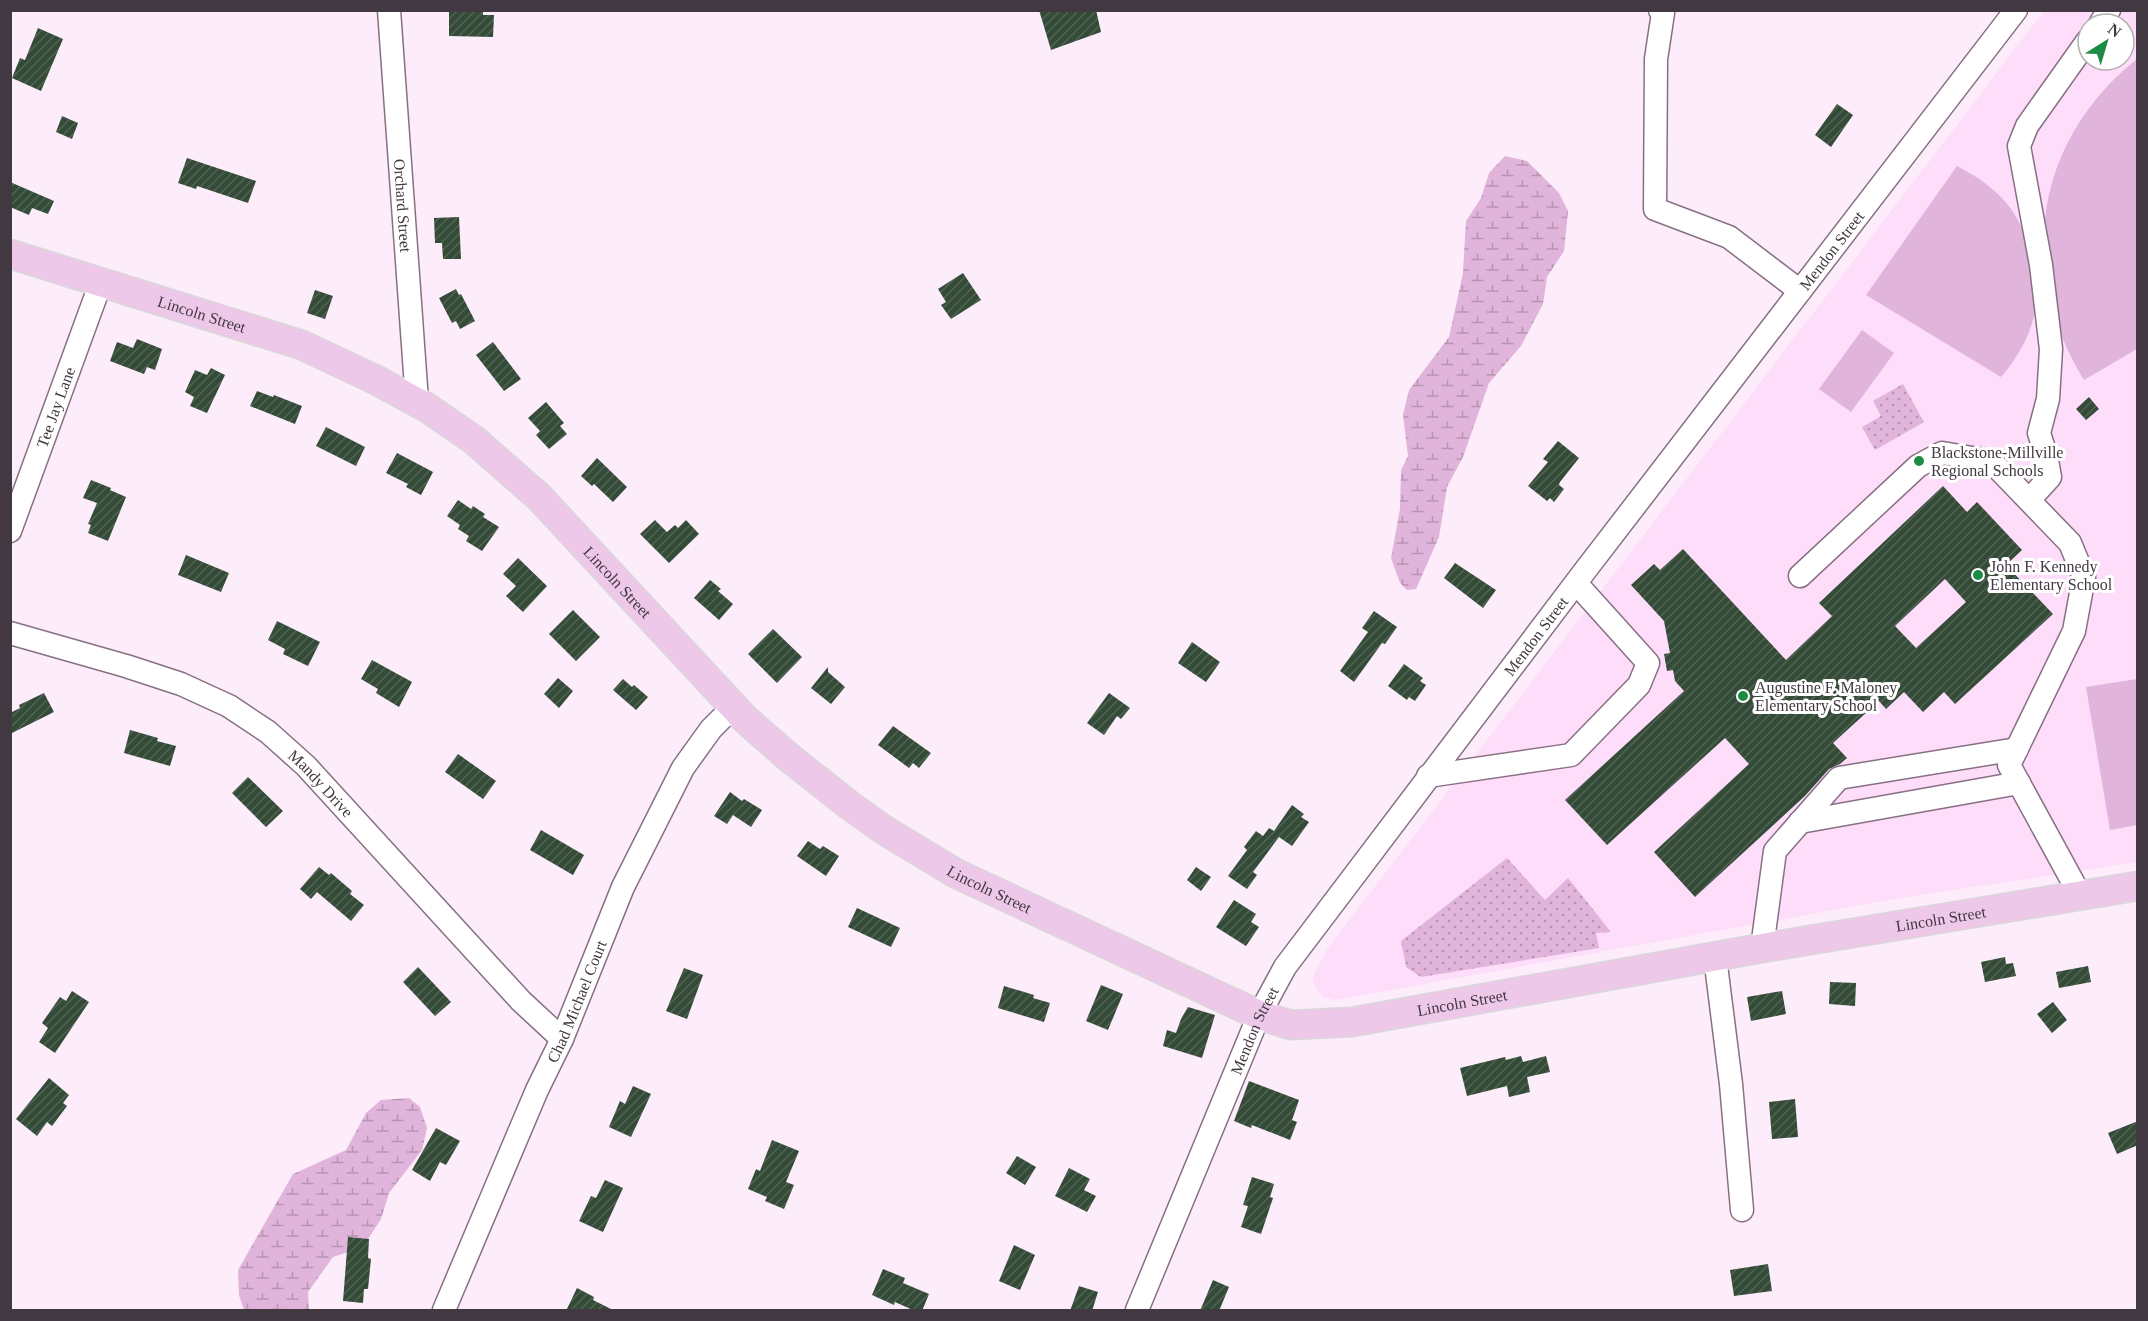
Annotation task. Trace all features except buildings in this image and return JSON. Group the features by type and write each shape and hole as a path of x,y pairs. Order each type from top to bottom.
{"main road":[{"name":"Lincoln Street","path":"10,254 302,345 417,401 474,440 539,497 733,707 758,731 824,786 884,830 957,874 1259,1015 1291,1025 1352,1022 1762,948 2138,886"}],"street":[{"name":"Orchard Street","path":"389,10 417,401"},
{"path":"1660,10 1663,13 1656,59 1655,209 1729,237 1800,291"},
{"name":"Mendon Street","path":"1137,1311 1259,1015 1285,967 1428,776 2016,10"},
{"path":"2029,500 2050,477 2039,433 2048,399 2051,349 2041,265 2019,146 2027,126 2076,57"},
{"name":"Tee Jay Lane","path":"10,531 101,282"},
{"path":"1800,576 1918,466 1942,453 1991,461 2070,543 2084,577 2074,631 2009,765 2080,895"},
{"path":"1428,776 1572,755 1639,685 1648,663 1576,583"},
{"name":"Mandy Drive","path":"10,633 181,684 229,706 268,732 306,766 521,1000 562,1039"},
{"name":"Chad Michael Court","path":"444,1311 529,1109 562,1039 623,887 683,768 711,729 733,707"},
{"path":"1762,948 1776,851 1839,778 2017,749"},
{"path":"1800,822 2019,783"},
{"path":"1715,957 1731,1084 1742,1210"}],"shaded area":[{"name":"Blackstone-Millville Regional Schools","path":"2044,11 2137,11 2137,862 1894,899 1335,1000 1323,997 1313,983 1314,973 1328,948"}],"green space":[{"path":"2136,60 2137,349 2084,380 2063,338 2049,295 2044,251 2046,209 2057,167 2076,128 2102,92 2123,72 2136,72"},
{"path":"1505,156 1527,161 1559,193 1568,211 1564,251 1547,277 1543,304 1521,346 1489,383 1463,457 1447,487 1439,537 1416,589 1407,590 1400,583 1391,558 1400,509 1401,470 1408,456 1403,415 1409,390 1449,337 1463,273 1466,221 1481,198 1489,173"},
{"path":"1957,166 1987,185 2009,206 2024,233 2029,249 2036,292 2034,317 2021,349 2001,377 1866,295"},
{"path":"1862,330 1894,353 1851,412 1819,389"},
{"path":"1903,384 1924,422 1875,450 1862,427 1881,416 1873,401"},
{"path":"2137,679 2137,825 2110,830 2086,687"},
{"path":"1507,858 1545,900 1568,878 1611,932 1596,933 1599,948 1421,977 1406,967 1401,941"},
{"path":"409,1098 420,1107 427,1128 422,1150 389,1193 381,1219 368,1239 357,1249 333,1257 308,1292 309,1310 244,1310 239,1295 238,1270 293,1174 346,1150 366,1113 381,1100"}],"place":[{"name":"Blackstone-Millville Regional Schools","path":"1919,461"},
{"name":"John F. Kennedy Elementary School","path":"1978,575"},
{"name":"Augustine F. Maloney Elementary School","path":"1743,696"}]}
